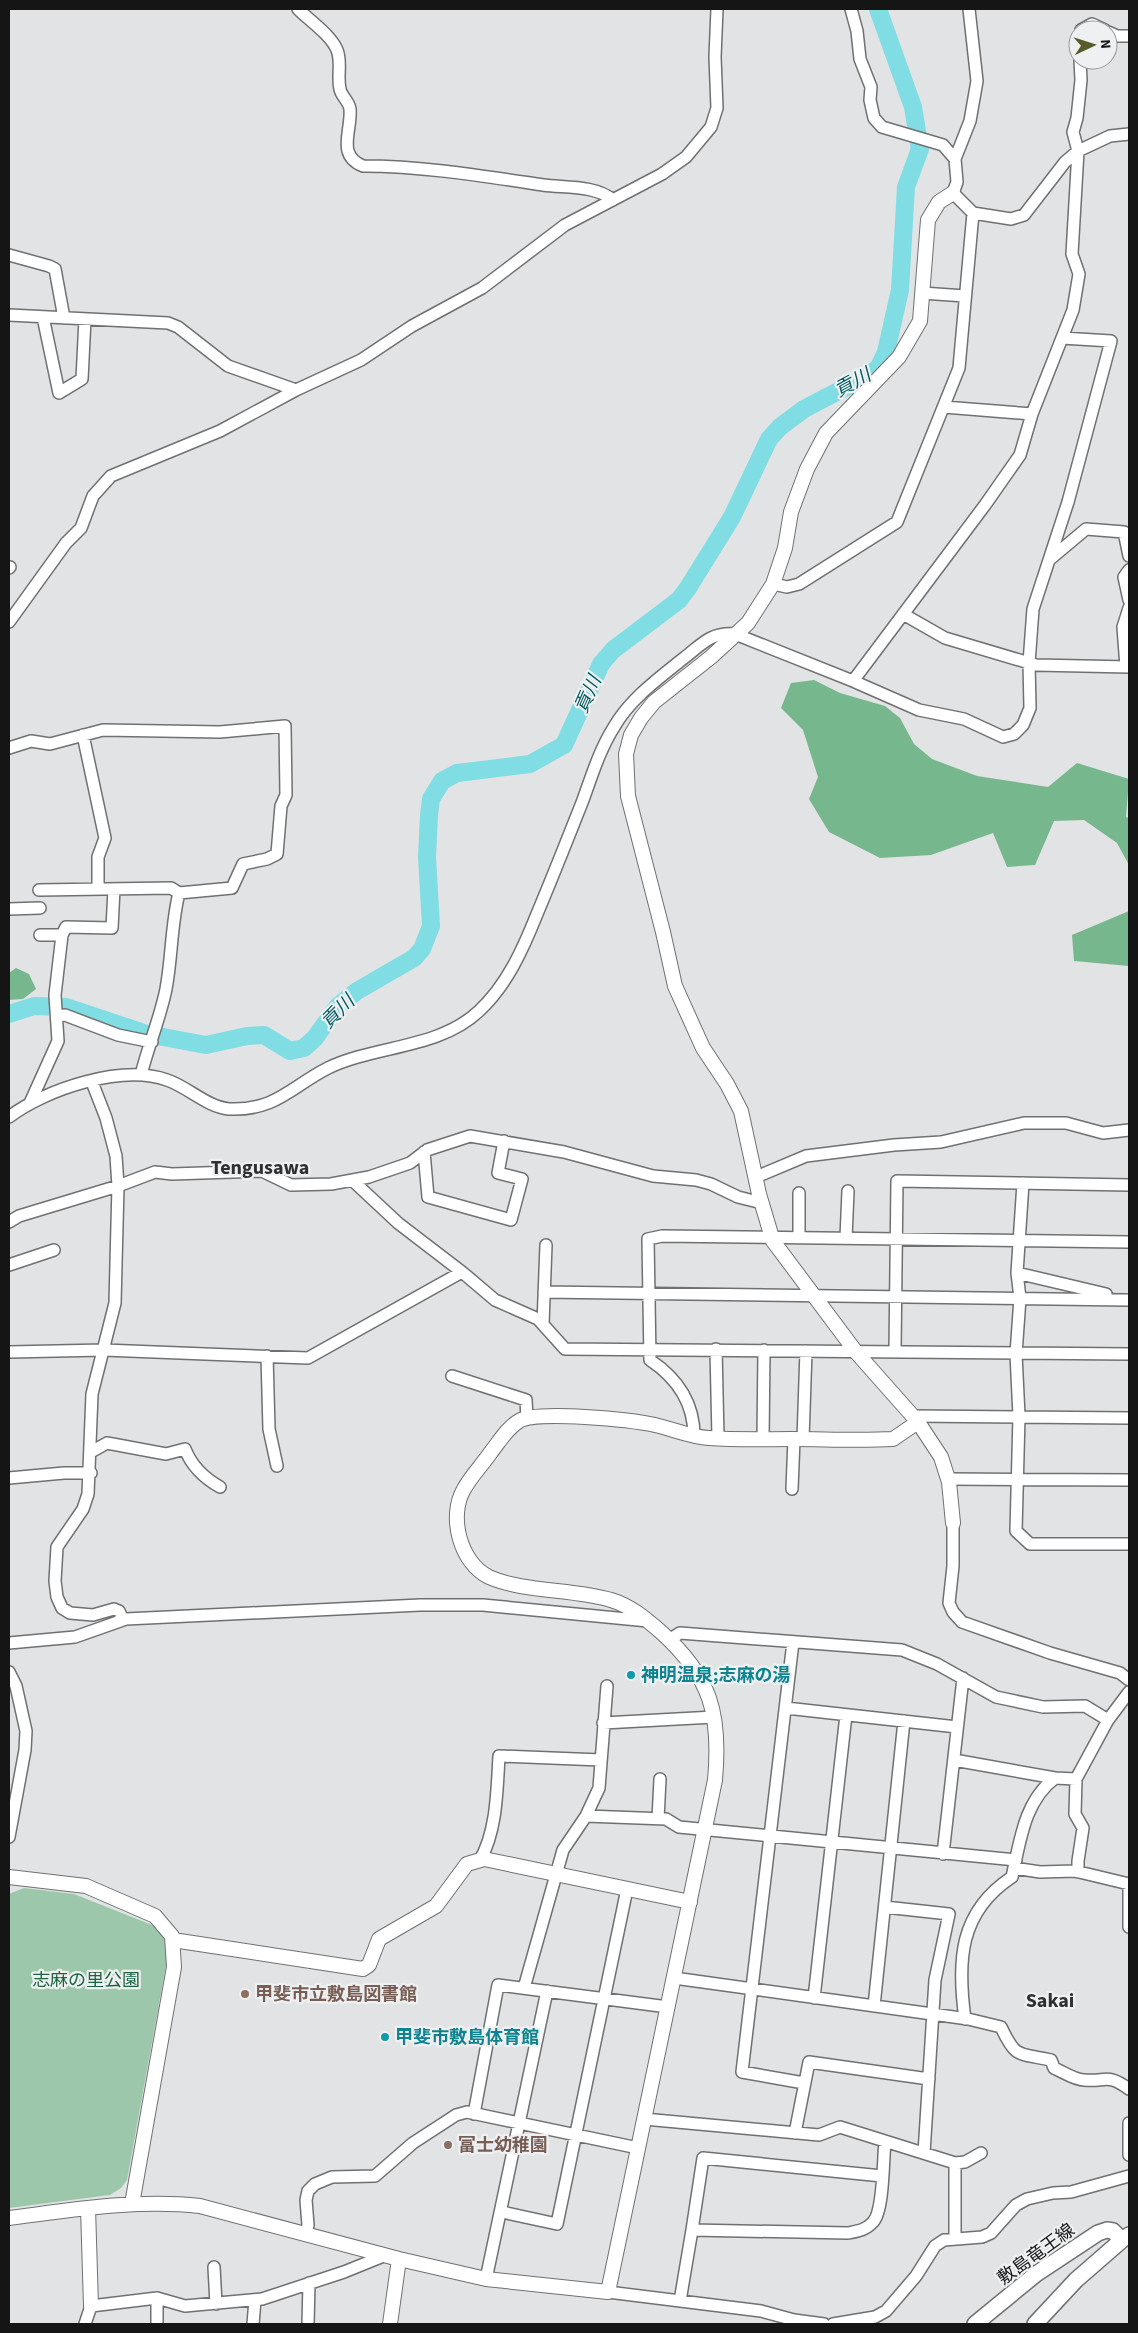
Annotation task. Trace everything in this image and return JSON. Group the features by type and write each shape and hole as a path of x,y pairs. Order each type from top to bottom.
{"main road":[{"name":"敷島竜王線","path":"975,2324 1036,2274 1098,2233 1107,2230 1113,2231 1125,2238 1076,2280 1036,2324"}],"street":[{"path":"298,9 337,51 339,88 350,106 347,150 354,162 363,166 421,168 566,187 601,193 613,200"},
{"path":"9,622 66,543 82,528 94,496 111,476 220,431 296,390 361,360 412,326 482,288 565,225 662,174 686,158 711,127 718,108 715,58 717,9"},
{"path":"851,9 857,31 860,59 871,87 870,100 874,118 882,127 943,145 956,159"},
{"path":"969,9 978,81 970,121 956,159 957,182 953,193 939,202 928,220 920,321 899,357 826,433 807,469 791,512 786,548 773,584 748,623 711,657 654,702 631,734 626,754 625,773 628,796 664,932 675,986 703,1048 727,1084 741,1111 762,1203 772,1237 781,1253 856,1352 915,1419 941,1457 948,1479 953,1523 953,1566 949,1603 953,1612 962,1622 1050,1653 1120,1673 1129,1680"},
{"path":"853,681 1020,455 1032,414 1073,310 1079,274 1072,254 1078,150 1073,132 1077,118 1080,70"},
{"path":"953,193 973,213 1011,219 1024,214 1060,168 1078,150 1110,136 1129,134"},
{"path":"773,584 787,587 799,584 897,522 959,368 973,213"},
{"path":"9,256 55,269 64,318"},
{"path":"922,293 965,296"},
{"path":"9,315 168,323 178,327 228,366 296,390"},
{"path":"44,317 60,393 82,379 86,319"},
{"path":"9,1117 30,1103 56,1091 118,1076 141,1074 168,1080 218,1106 228,1109 247,1108 283,1098 328,1068 357,1057 443,1033 467,1021 481,1009 518,961 557,868 602,750 614,726 635,700 661,675 718,634 735,634 853,681 918,710 964,719 1004,737 1014,734 1022,724 1030,708 1029,663 1033,609 1068,502 1111,341 1062,338"},
{"path":"944,407 1032,414"},
{"path":"1049,560 1086,529 1124,532 1129,556"},
{"path":"1129,570 1124,577 1129,600"},
{"path":"903,614 945,638 1036,665 1128,667 1123,627 1129,608"},
{"path":"9,748 31,741 50,744 103,730 220,732 285,726 286,795 281,806 277,854 244,864 232,888 179,893 171,888 39,890"},
{"path":"84,735 104,838 98,858 98,889"},
{"path":"30,1103 58,1041 55,995 62,935 66,927 112,928 114,889"},
{"path":"141,1074 157,1027 167,987 174,914 179,893"},
{"path":"9,909 40,908"},
{"path":"40,935 62,935"},
{"path":"57,1015 65,1015 118,1035 152,1042"},
{"path":"92,1082 106,1118 116,1156 118,1186 115,1303 92,1394 90,1473 83,1510 57,1547 55,1555 57,1597 62,1608 70,1613 93,1615 114,1609 119,1611 123,1620"},
{"path":"756,1177 806,1156 894,1145 940,1142 1024,1123 1066,1123 1103,1133 1129,1130"},
{"path":"9,1222 19,1216 118,1186 155,1172 172,1174 262,1171 291,1185 306,1186 352,1180 410,1163 424,1152 470,1136 564,1152 653,1176 696,1180 711,1184 738,1197 762,1203"},
{"path":"424,1152 428,1197 511,1220 522,1179 498,1173 504,1141"},
{"path":"352,1180 398,1223 495,1300 522,1314 538,1319 565,1349 1129,1354"},
{"path":"895,1351 894,1296 897,1181 1129,1185"},
{"path":"1023,1183 1018,1273 1020,1298 1016,1354 1019,1416 1016,1531 1030,1544 1129,1544"},
{"path":"846,1238 848,1191"},
{"path":"799,1193 799,1237"},
{"path":"694,1436 694,1420 688,1401 662,1368 650,1360 648,1239 662,1236 1129,1242"},
{"path":"543,1324 546,1245"},
{"path":"9,1265 54,1250"},
{"path":"9,1352 104,1350 308,1358 462,1272"},
{"path":"1018,1273 1128,1300"},
{"path":"544,1292 813,1294 1128,1300"},
{"path":"716,1349 718,1438"},
{"path":"763,1439 764,1350"},
{"path":"792,1490 806,1351"},
{"path":"267,1356 269,1429 276,1466"},
{"path":"452,1376 526,1400 527,1418"},
{"path":"608,2292 715,1780 718,1746 714,1717 710,1695 699,1675 669,1640 648,1621 624,1605 611,1600 506,1582 488,1577 474,1567 465,1553 460,1538 458,1506 464,1489 507,1432 519,1421 527,1418 550,1416 627,1421 655,1425 694,1436 718,1438 893,1439 915,1419 1019,1416 1129,1418"},
{"path":"91,1452 107,1443 166,1454 185,1449 188,1457 205,1478 220,1487"},
{"path":"9,1478 64,1473 90,1473"},
{"path":"948,1479 1129,1480"},
{"path":"9,1642 75,1637 123,1620 420,1605 483,1605 648,1621"},
{"path":"669,1640 680,1633 902,1650 919,1656 996,1697 1043,1707 1085,1706 1108,1720"},
{"path":"793,1642 742,2072 804,2084"},
{"path":"9,1672 16,1686 26,1732 25,1750 9,1837"},
{"path":"944,1854 963,1678"},
{"path":"524,1988 563,1850 586,1816 599,1788 607,1686"},
{"path":"1078,1872 1083,1828 1075,1814 1076,1779 1108,1720 1129,1692"},
{"path":"786,1708 957,1727"},
{"path":"814,1998 846,1715"},
{"path":"603,1723 714,1717"},
{"path":"874,2006 904,1721"},
{"path":"480,1860 486,1850 492,1828 499,1756 601,1760"},
{"path":"954,1760 1055,1778 1076,1779"},
{"path":"965,2018 960,1964 966,1935 982,1905 994,1888 1012,1877 1028,1814 1042,1790 1055,1778"},
{"path":"658,1819 660,1779"},
{"path":"586,1816 666,1819 679,1826 944,1854 1015,1864 1040,1872 1078,1872 1128,1884 1129,1927"},
{"path":"173,1940 363,1969 369,1965 379,1939 436,1906 467,1864 480,1860 690,1902"},
{"path":"9,1877 63,1882 92,1889 155,1916 164,1925 173,1940 174,1967 132,2204"},
{"path":"502,2212 557,2224 627,1889"},
{"path":"884,1907 949,1914 935,1980 924,2153"},
{"path":"674,1978 965,2018 1001,2027 1011,2048 1016,2052 1051,2060 1054,2068 1082,2080 1107,2078 1117,2080 1129,2089"},
{"path":"474,2114 498,1984 668,2007"},
{"path":"486,2279 502,2212 547,1992"},
{"path":"795,2133 809,2062 929,2079"},
{"path":"306,2234 308,2225 306,2200 308,2191 315,2184 332,2177 375,2176 413,2143 456,2114 474,2114 638,2148"},
{"path":"644,2119 819,2135 840,2126 955,2162 966,2162 981,2153"},
{"path":"1129,2123 1129,2155"},
{"path":"692,2230 861,2231 875,2221 880,2206 885,2140"},
{"path":"680,2301 703,2158 882,2176"},
{"path":"955,2162 955,2238"},
{"path":"833,2324 872,2321 897,2300 916,2276 935,2246 944,2240 982,2237 991,2233 1016,2204 1027,2199 1053,2193 1071,2192 1129,2176"},
{"path":"9,2218 132,2204 200,2206 392,2257 486,2279 761,2311 824,2324"},
{"path":"85,2324 91,2306 88,2208"},
{"path":"91,2306 157,2298 185,2306 255,2300 392,2257"},
{"path":"390,2324 392,2257"},
{"path":"214,2267 216,2304"},
{"path":"308,2324 309,2283"},
{"path":"157,2298 157,2324"},
{"path":"253,2324 255,2300"}],"green space":[{"path":"814,680 840,693 885,706 900,718 914,744 932,759 977,776 1048,787 1077,763 1129,779 1126,817 1129,818 1129,865 1117,843 1084,820 1054,821 1035,865 1007,867 993,833 931,855 880,858 829,832 809,799 818,777 803,730 781,708 791,683"},
{"path":"1129,911 1129,966 1074,961 1072,935"},
{"path":"16,968 29,974 36,989 23,999 9,1000 9,973"},
{"name":"志麻の里公園","path":"24,1888 74,1894 152,1925 164,1937 168,1954 127,2180 121,2188 110,2195 9,2208 9,1894"}],"waterway":[{"name":"貢川","path":"9,1014 34,1006 66,1007 147,1034 206,1045 247,1036 264,1035 290,1051 304,1048 315,1038 338,1006 357,991 414,958 422,949 431,926 427,857 429,815 431,799 442,781 457,773 530,764 564,745 601,664 613,650 679,600 688,588 732,517 769,439 780,427 804,409 869,375 879,367 886,352 900,290 906,187 920,149 913,107 878,9"}],"place":[{"name":"神明温泉;志麻の湯","path":"631,1675"},
{"name":"甲斐市立敷島図書館","path":"245,1994"},
{"name":"甲斐市敷島体育館","path":"385,2037"},
{"name":"富士幼稚園","path":"448,2145"}],"district":[{"name":"Tengusawa","path":"260,1167"},
{"name":"Sakai","path":"1050,2000"}]}
